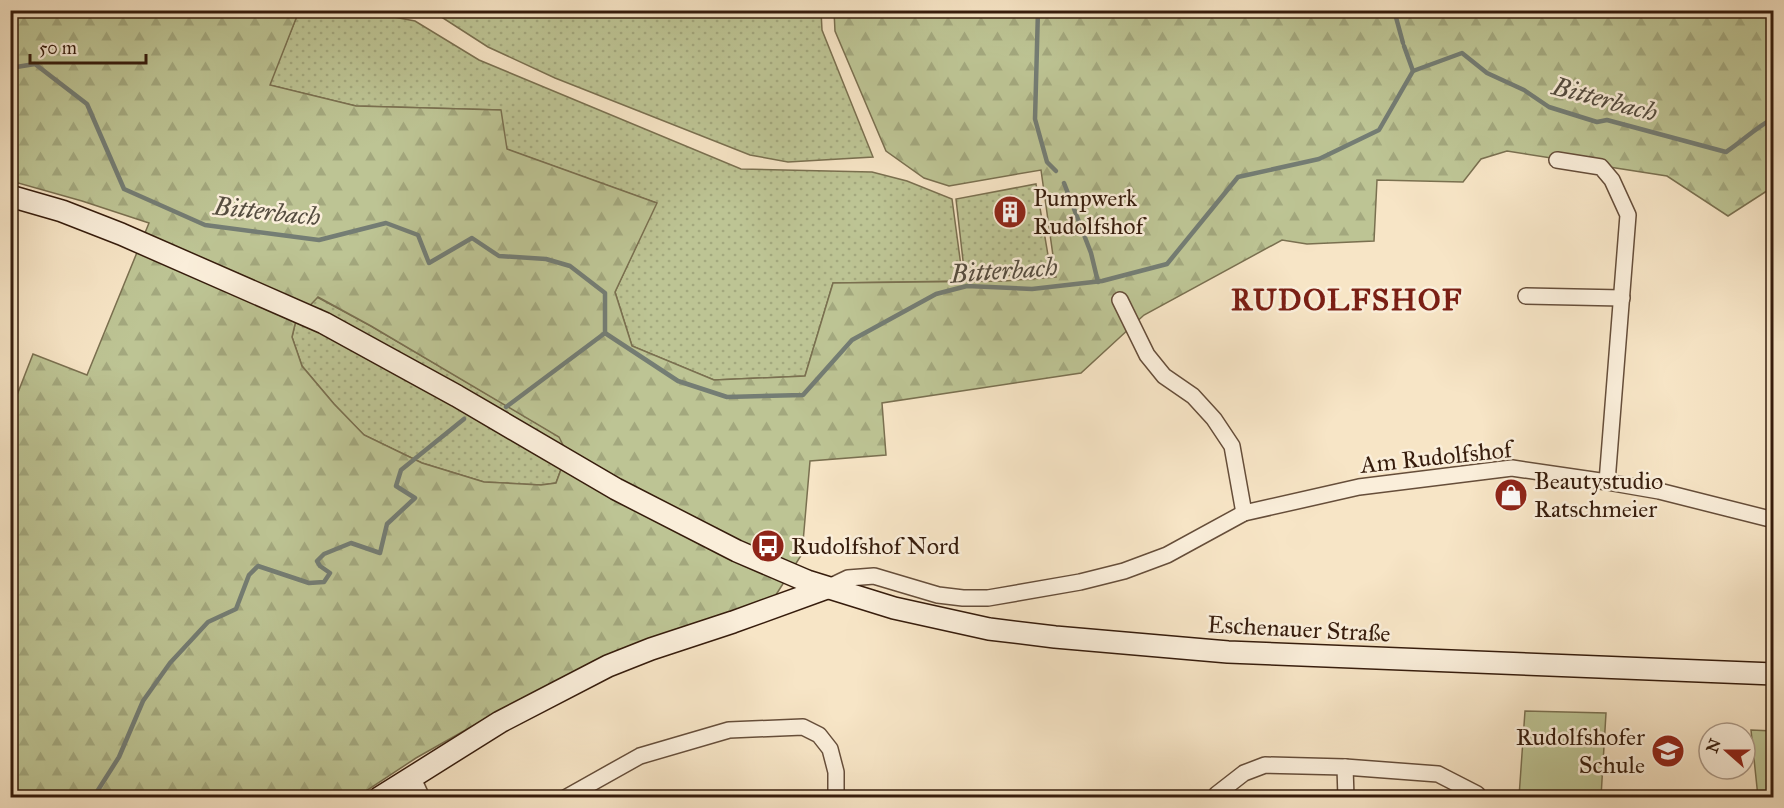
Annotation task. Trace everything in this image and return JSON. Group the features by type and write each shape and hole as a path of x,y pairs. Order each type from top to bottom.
{"main road":[{"name":"Eschenauer Straße","path":"10,195 122,234 324,323 457,396 616,489 748,556 827,588 894,608 979,627 1055,637 1228,652 1773,674"},
{"path":"380,798 500,722 608,666 827,588"}],"street":[{"path":"1557,160 1601,167 1612,180 1628,215 1607,482"},
{"path":"1526,296 1622,298"},
{"path":"1120,300 1147,355 1164,376 1193,396 1214,419 1232,446 1244,513"},
{"name":"Am Rudolfshof","path":"827,588 848,578 874,576 938,595 988,598 1080,582 1124,572 1167,555 1244,513 1359,487 1512,468 1659,491 1773,520"},
{"path":"565,798 640,756 729,730 803,727 819,735 830,749 836,772 836,798"},
{"path":"1214,798 1244,773 1265,765 1345,767 1438,774 1477,794 1479,798"},
{"path":"1345,767 1346,798"},
{"path":"412,776 422,798"}],"green space":[{"path":"11,11 286,11 297,16 270,85 356,106 501,110 507,149 657,203 615,292 632,346 714,380 805,376 833,283 1004,281 1056,277 1041,170 949,186 924,178 886,151 835,31 834,11 1773,11 1773,187 1728,216 1667,176 1507,151 1481,159 1463,182 1377,180 1374,241 1307,244 1282,240 1144,315 1081,373 882,403 886,455 810,461 802,554 772,601 593,662 416,758 357,797 11,797 10,413 33,354 87,375 149,223 11,181","holes":["318,297 559,437 567,453 556,483 541,485 484,482 422,463 364,435 302,366 292,337 296,320"]},
{"path":"299,11 362,11 415,21 479,60 741,169 872,172 907,181 952,199 963,281 833,283 805,376 714,380 632,346 615,292 656,203 506,149 500,110 356,106 269,85"},
{"path":"432,11 821,11 822,30 873,157 788,162 750,155 555,78 488,47"},
{"path":"1036,184 1051,273 965,278 956,199"},
{"path":"317,297 371,326 560,437 567,453 556,483 541,485 484,482 422,463 364,435 302,366 292,337 296,320"},
{"path":"1525,711 1606,713 1601,797 1519,797"},
{"path":"1757,730 1773,731 1773,797 1758,797"}],"waterway":[{"path":"1038,10 1035,119 1047,162 1056,171"},
{"path":"1394,10 1403,43"},
{"path":"1404,46 1413,71"},
{"name":"Bitterbach","path":"605,333 678,381 727,397 803,395 852,340 936,294 967,286 1032,289 1102,281 1167,264 1238,177 1319,159 1379,130 1413,71 1462,53 1487,73 1524,90 1549,107 1597,122 1607,120 1726,152 1774,118"},
{"name":"Bitterbach","path":"10,68 35,64 87,104 124,189 205,225 319,240 386,223 418,235 429,263 472,238 499,256 546,259 570,266 605,293 605,333"},
{"path":"1064,183 1091,253 1098,282"},
{"path":"506,407 605,333"},
{"path":"93,798 119,757 143,701 170,663 208,622 236,609 249,575 258,566 309,583 324,582 330,573 317,561 324,554 351,543 380,553 387,524 415,498 396,486 401,470 464,419"}],"place":[{"name":"Pumpwerk Rudolfshof","path":"1010,212"},
{"name":"Beautystudio Ratschmeier","path":"1511,495"},
{"name":"Rudolfshof Nord","path":"768,546"},
{"name":"Rudolfshofer Schule","path":"1668,751"}],"district":[{"name":"RUDOLFSHOF","path":"1347,300"}]}
